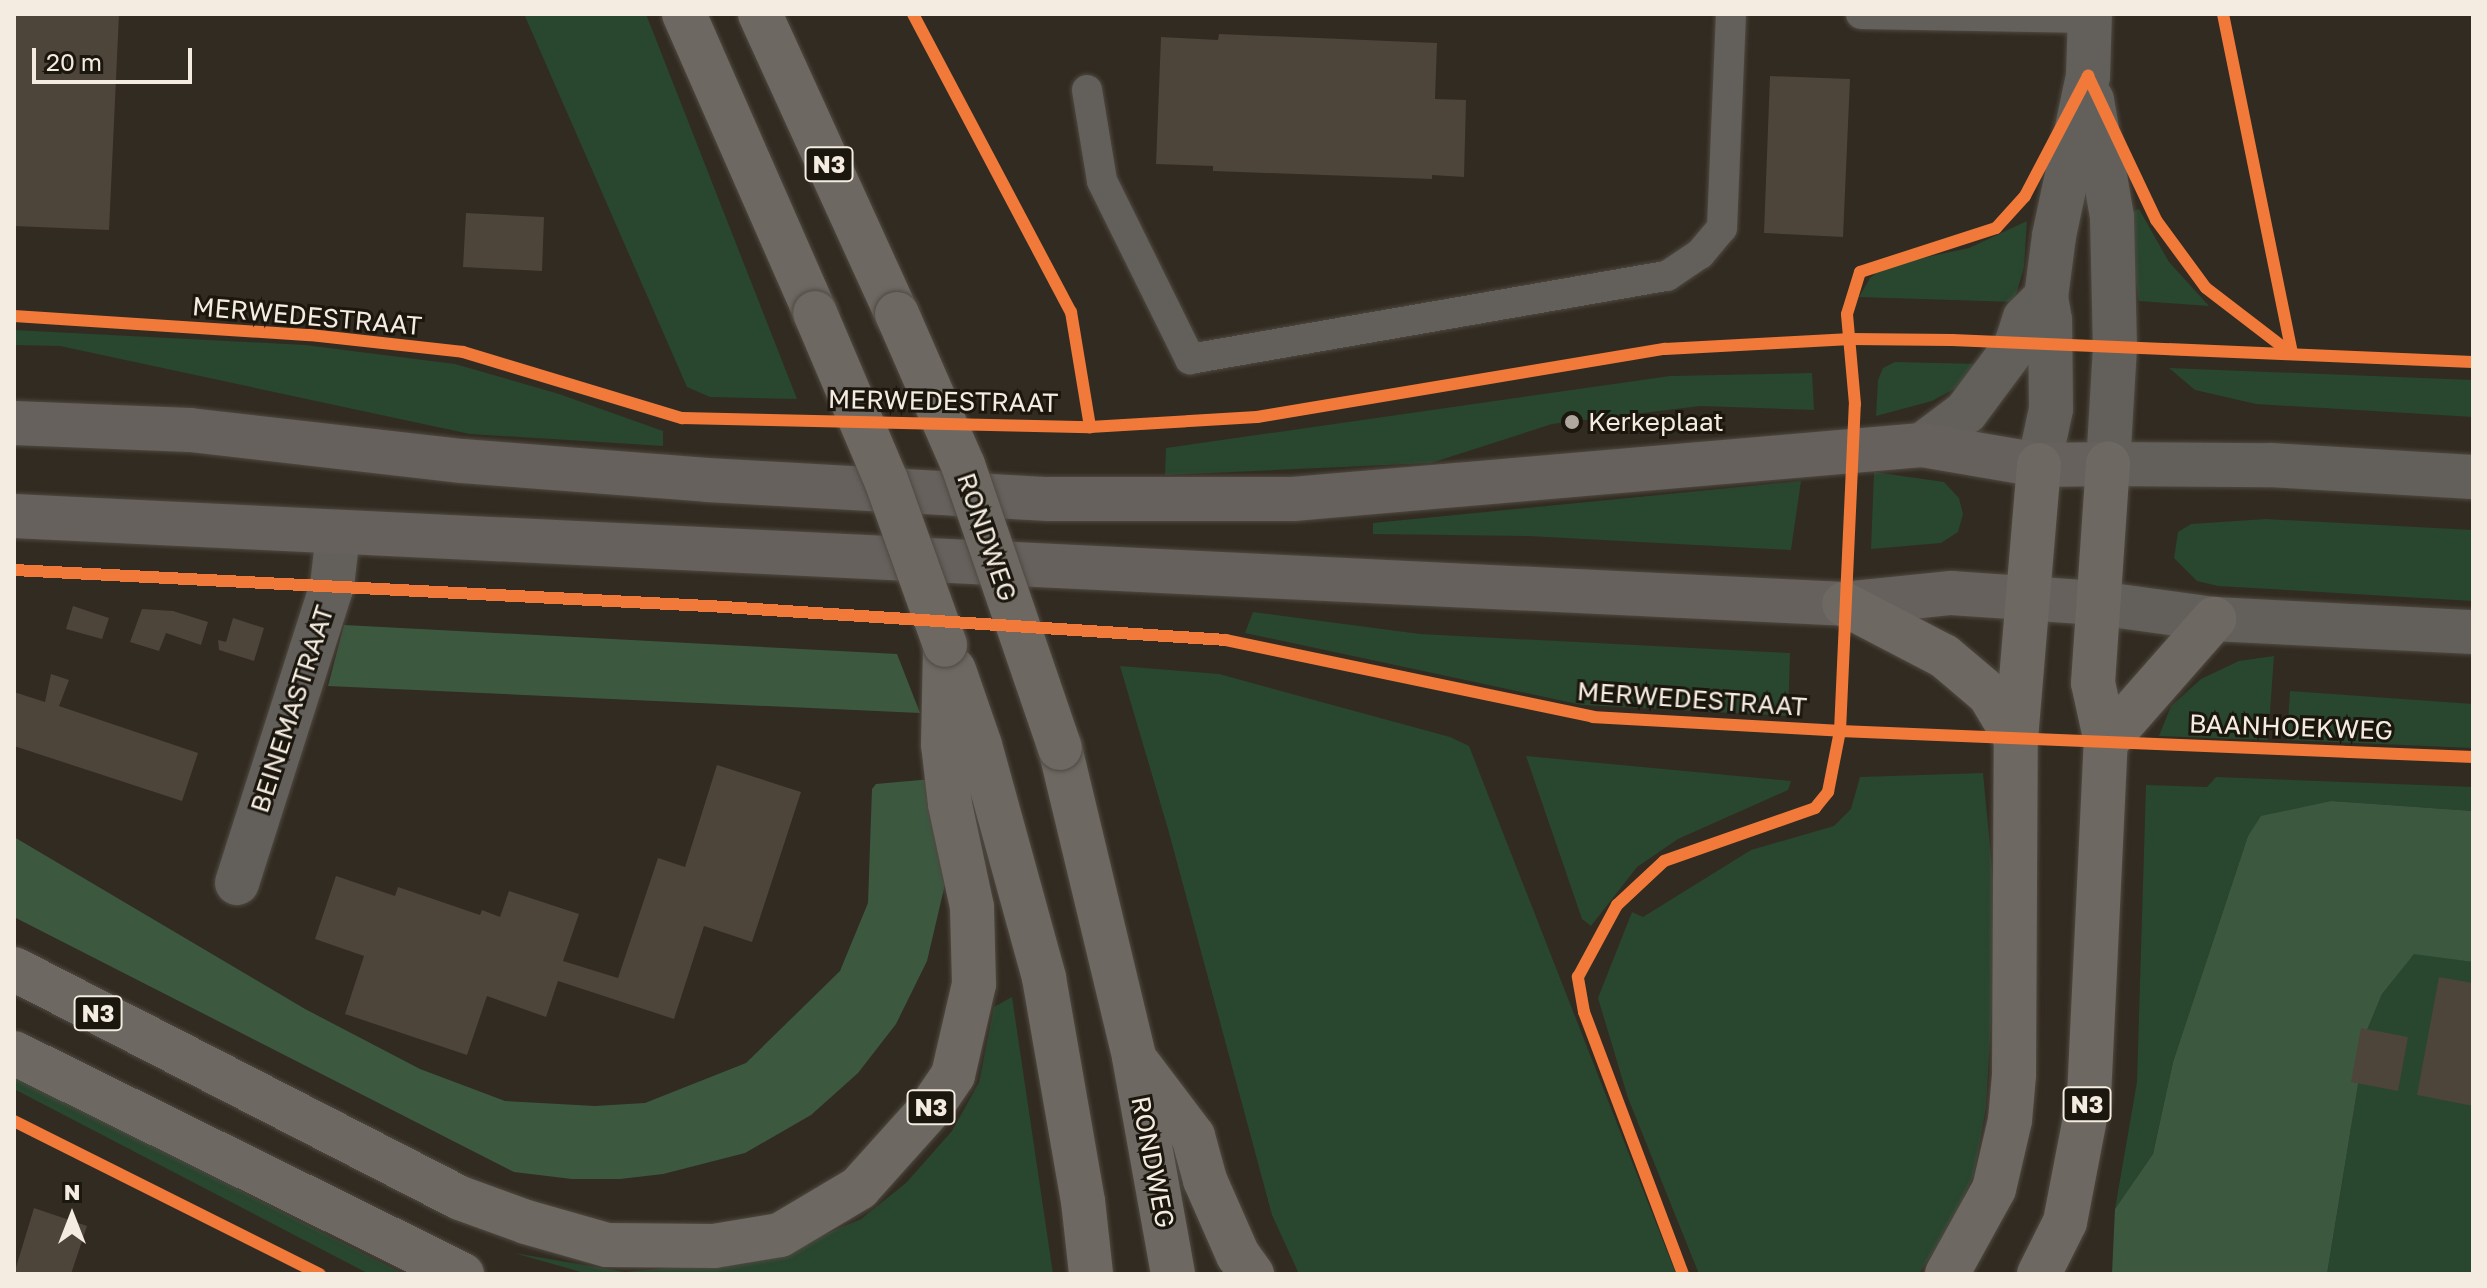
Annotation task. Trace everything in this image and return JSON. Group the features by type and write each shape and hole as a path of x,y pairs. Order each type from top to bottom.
{"main road":[{"name":"N3","path":"14,969 460,1198 526,1222 607,1245 714,1246 780,1235 859,1188 930,1109 953,1075 974,984 962,744 945,645 886,480 684,14"},
{"name":"RONDWEG","path":"760,14 963,465 1060,748 1134,1057 1173,1274"},
{"path":"14,423 190,430 462,461 707,480 1048,499 1293,499 1922,445 2039,465 2108,464 2097,603 1951,593 1844,604 14,516"},
{"path":"1947,1274 1994,1189 2010,1120 2014,1075 2016,739 2039,465"},
{"name":"N3","path":"2039,1274 2065,1222 2089,1097 2106,742 2093,683 2097,603"},
{"path":"1844,604 1944,656 1989,694 2016,739"},
{"path":"2106,742 2175,668 2214,619"},
{"name":"N3","path":"962,744 1044,978 1083,1201 1091,1274"},
{"path":"14,1053 462,1274"},
{"name":"N3","path":"1134,1057 1193,1136 1205,1180 1238,1255 1252,1274"}],"street":[{"path":"2039,465 2051,409 2046,297 2054,236 2088,76 2090,16"},
{"path":"2088,76 2112,217 2115,347 2108,464 2270,465 2473,477"},
{"path":"1922,445 1966,412 2016,345 2025,318 2046,297"},
{"name":"BEINEMASTRAAT","path":"237,883 332,586 338,533"},
{"path":"2097,603 2214,619 2473,632"}],"lane":[{"path":"1087,90 1102,181 1190,359 1667,276 1700,254 1722,228 1731,14"},
{"path":"1861,14 2090,16"}],"green space":[{"path":"524,14 646,14 797,399 710,397 687,387"},
{"path":"2139,209 2169,262 2209,306 2139,301 2132,257 2133,211"},
{"path":"2027,221 2024,267 2014,302 1859,297 1870,278 1885,266 1969,248"},
{"path":"14,330 305,345 455,364 559,394 663,431 663,446 470,434 60,346 14,345"},
{"path":"1895,362 1981,364 1958,387 1932,401 1876,416 1878,380 1883,368"},
{"path":"2169,368 2473,380 2473,417 2256,404 2195,390"},
{"path":"1812,373 1814,410 1700,406 1552,424 1431,463 1165,475 1166,448 1670,376"},
{"path":"1874,472 1944,482 1959,498 1963,514 1958,532 1941,543 1871,549"},
{"path":"1801,481 1791,550 1528,536 1373,534 1373,523"},
{"path":"2266,519 2473,530 2473,601 2218,586 2197,581 2174,558 2178,532 2191,524"},
{"path":"1253,612 1420,634 1790,653 1788,716 1582,705 1245,633"},
{"path":"344,625 897,654 920,713 328,686"},
{"path":"2274,656 2268,740 2159,736 2171,706 2201,679 2239,661"},
{"path":"1120,666 1219,674 1450,737 1469,746 1676,1274 1299,1274 1272,1215 1168,829"},
{"path":"2290,691 2473,704 2473,748 2287,740"},
{"path":"1526,756 1791,781 1788,790 1678,839 1637,867 1591,926 1582,919"},
{"path":"1983,773 1997,919 1986,1107 1974,1175 1950,1227 1919,1274 1699,1274 1628,1098 1598,998 1632,912 1643,917 1751,850 1834,826 1851,809 1860,777"},
{"path":"2216,777 2473,787 2473,811 2331,801 2261,817 2248,836 2173,1062 2153,1154 2115,1209 2137,1082 2146,785 2207,787"},
{"path":"943,778 946,880 927,961 896,1024 858,1073 811,1115 745,1153 663,1174 620,1179 572,1179 514,1172 14,917 14,837 305,1009 420,1069 505,1101 595,1106 645,1103 746,1063 840,971 868,903 872,789 876,784"},
{"path":"2331,801 2473,811 2473,962 2414,954 2382,994 2367,1030 2327,1274 2112,1274 2115,1209 2153,1154 2173,1062 2248,836 2261,816"},
{"path":"2414,953 2473,962 2473,1274 2327,1274 2367,1030 2382,994"},
{"path":"1012,997 1053,1274 588,1274 514,1253 625,1272 738,1261 800,1245 861,1219 906,1183 952,1131 979,1082 994,1007"},
{"path":"14,1075 404,1274 369,1274 14,1089"}],"building":[{"path":"14,14 119,14 109,230 14,226"},
{"path":"1219,34 1437,43 1435,99 1466,100 1464,177 1432,175 1432,179 1213,171 1213,166 1156,164 1161,37 1218,40"},
{"path":"1770,76 1850,79 1843,237 1764,233"},
{"path":"466,213 544,217 542,271 463,267"},
{"path":"73,606 109,618 102,639 66,629"},
{"path":"142,609 173,611 208,622 201,645 166,633 159,651 130,642"},
{"path":"233,618 264,628 254,661 219,650 218,640 226,642"},
{"path":"51,674 69,680 59,706 198,753 182,801 14,746 14,692 45,702"},
{"path":"717,765 801,792 752,942 704,926 674,1019 558,981 546,1017 487,996 467,1055 345,1014 364,956 315,939 336,876 395,896 398,887 480,915 482,910 500,917 509,891 579,914 563,961 618,978 658,858 685,867"},
{"path":"2439,977 2473,983 2473,1106 2417,1095"},
{"path":"2361,1028 2408,1037 2398,1091 2351,1082"},
{"path":"34,1208 87,1226 71,1274 14,1274"}],"cycle path":[{"path":"913,14 1071,312 1090,427"},
{"path":"2223,14 2292,354"},
{"path":"2088,76 2156,220 2206,288 2292,354"},
{"path":"1683,1274 1584,1012 1578,977 1617,905 1664,861 1815,808 1828,792 1840,731 1855,404 1847,314 1860,272 1996,228 2025,196 2088,76"},
{"name":"MERWEDESTRAAT","path":"14,316 310,335 463,352 682,418 1090,427 1257,417 1665,349 1851,339 1952,340 2473,362"},
{"name":"MERWEDESTRAAT","path":"14,570 709,606 1226,640 1593,717 1840,731 2473,757"},
{"path":"14,1121 320,1274"}],"place":[{"name":"Kerkeplaat","path":"1572,422"}]}
